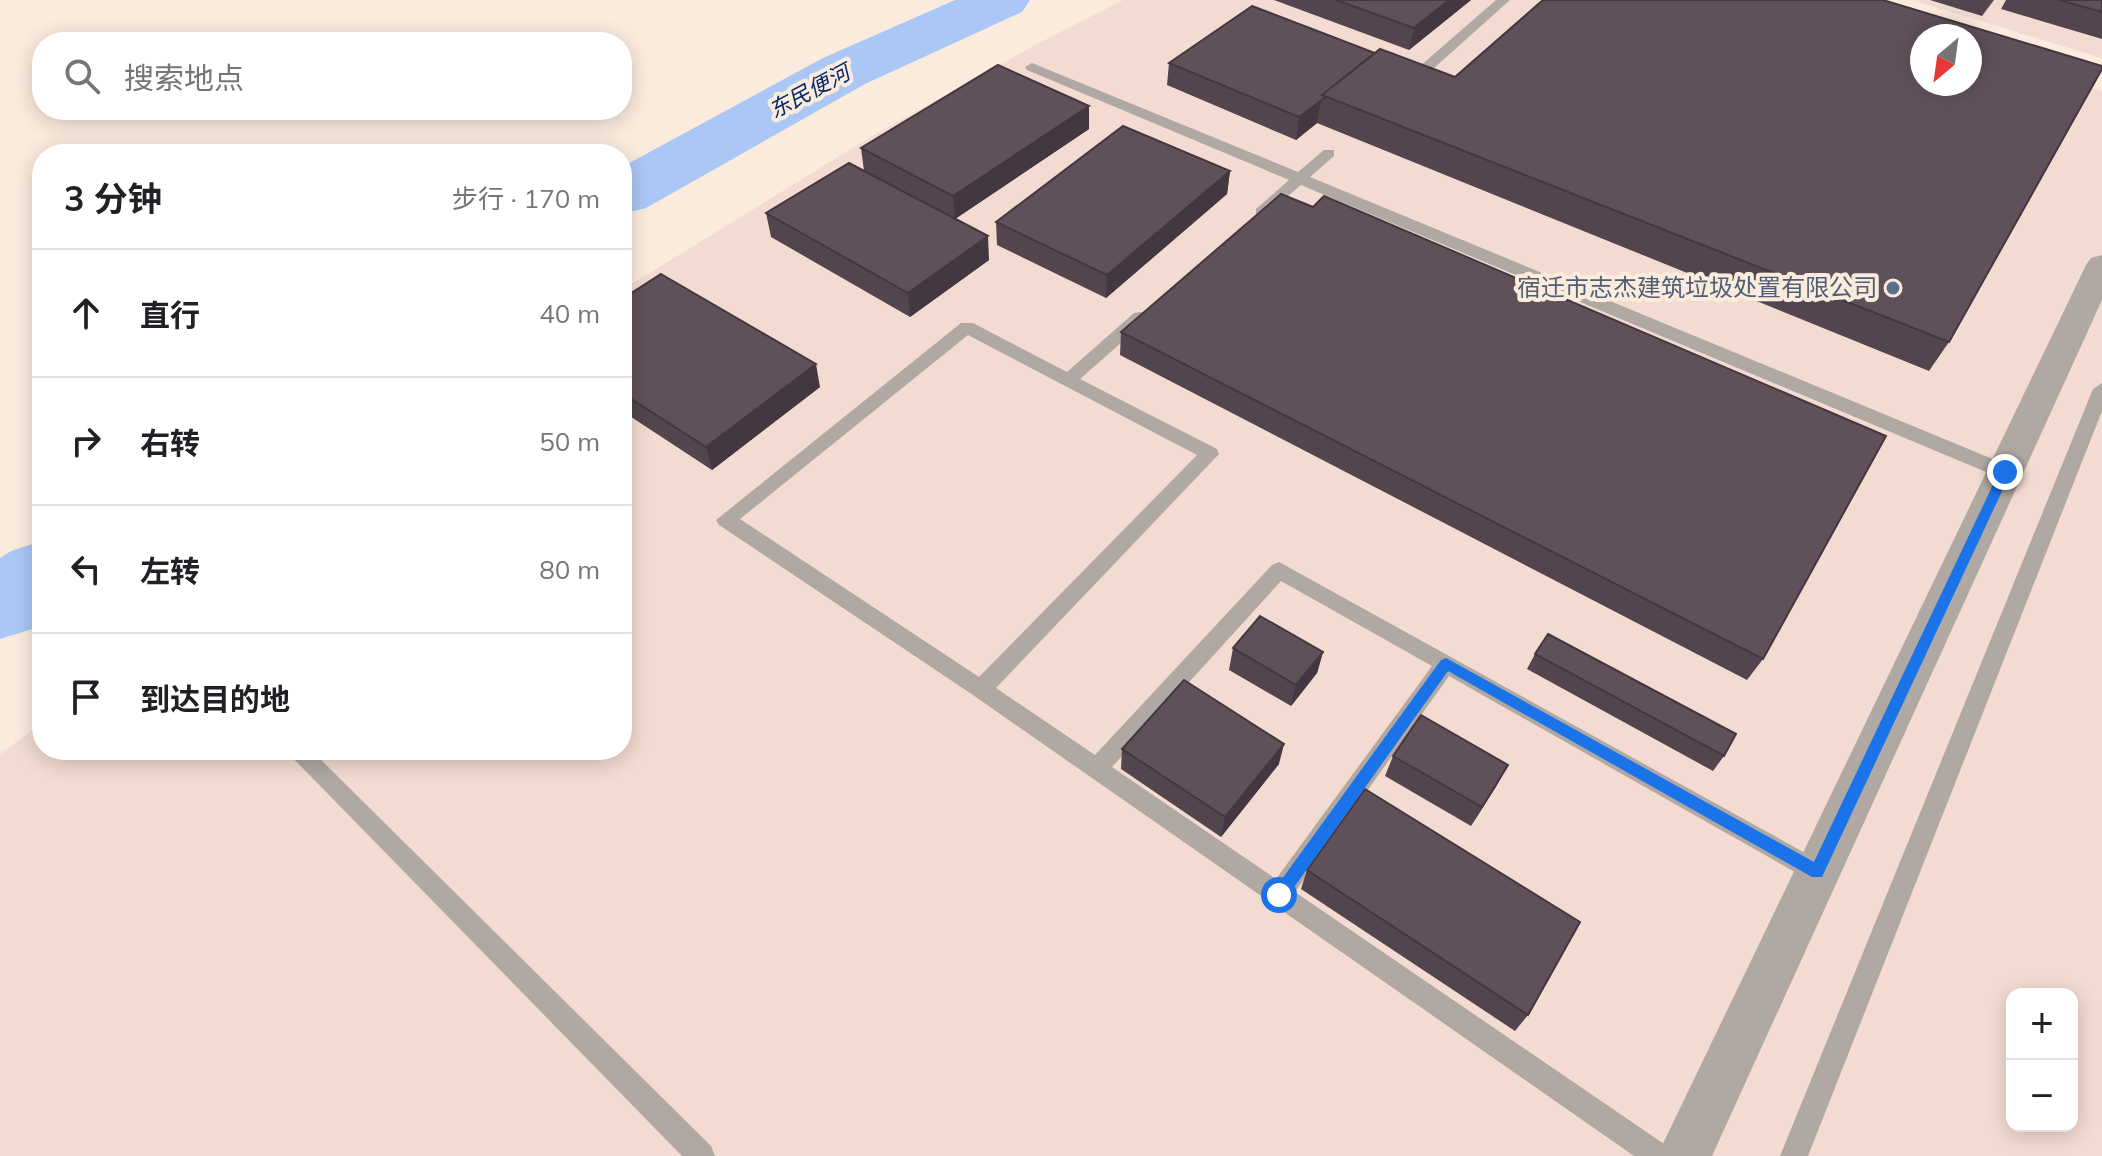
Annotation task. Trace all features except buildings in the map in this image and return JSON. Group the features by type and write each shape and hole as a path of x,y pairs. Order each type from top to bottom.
{"street":[{"path":"1684,1156 2102,265"}],"lane":[{"path":"1394,97 1504,0"},
{"path":"1032,67 2005,472"},
{"path":"1253,219 1329,153"},
{"path":"1068,380 1149,310"},
{"path":"981,689 1210,454 967,327 726,520 1097,768 1657,1156"},
{"path":"1794,1156 2102,389"},
{"path":"1097,768 1279,570 1817,872"},
{"path":"1279,895 1446,664"},
{"path":"306,760 701,1156"}],"shaded area":[{"path":"1123,0 1810,0 1910,32 1910,96 1982,96 1982,54 2102,91 2102,1156 0,1156 0,754 32,730 32,760 632,760 632,284 872,136"},
{"path":"1912,0 2102,0 2102,58"}],"waterway":[{"name":"东民便河","path":"632,188 844,71 1002,0"},
{"name":"东民便河","path":"0,604 32,582"}],"place":[{"name":"宿迁市志杰建筑垃圾处置有限公司","path":"1893,288"}],"route":[{"path":"1279,895 1446,664 1817,872 2005,472"}]}
